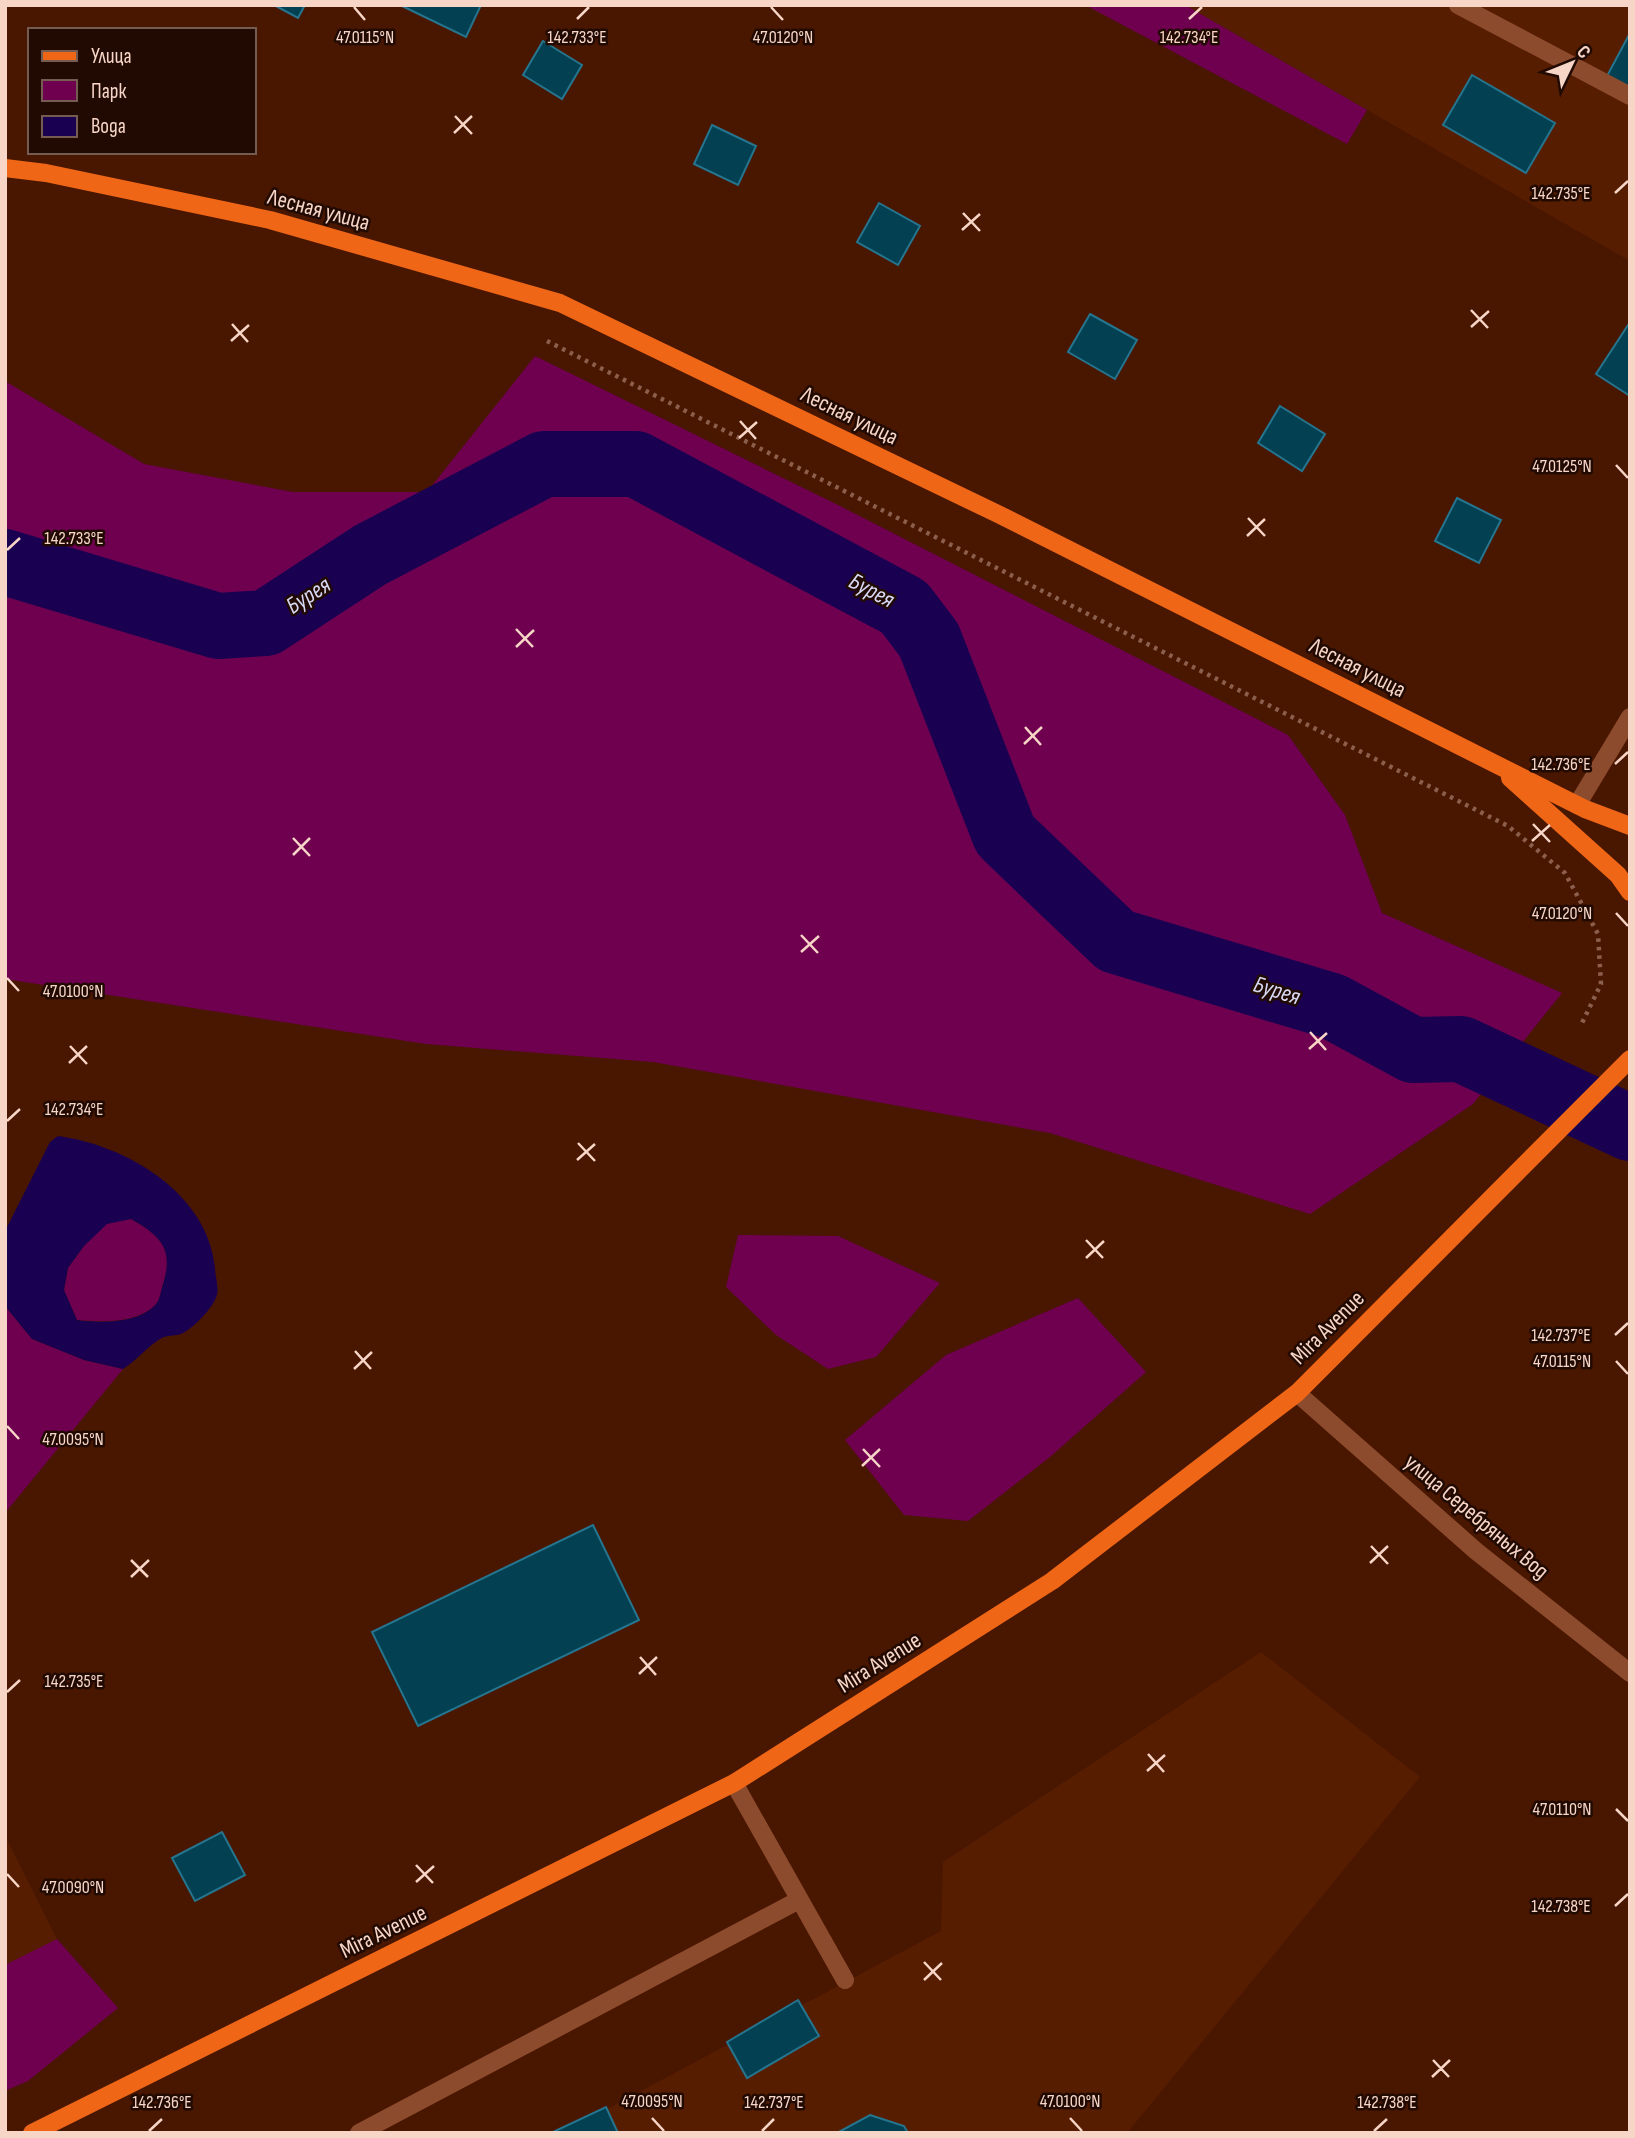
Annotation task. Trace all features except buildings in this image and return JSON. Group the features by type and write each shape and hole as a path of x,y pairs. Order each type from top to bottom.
{"main road":[{"name":"Лесная улица","path":"5,168 46,173 270,220 560,303 1010,520 1577,805 1630,826"},
{"path":"1492,762 1618,875 1630,892"},
{"path":"1604,816 1630,818"},
{"name":"Mira Avenue","path":"32,2133 734,1783 1052,1581 1297,1392 1624,1065"}],"street":[{"path":"1458,5 1630,96"},
{"path":"1577,805 1630,717"},
{"name":"улица Серебряных Вод","path":"1297,1392 1476,1551 1630,1673"},
{"path":"734,1783 845,1980"},
{"path":"359,2133 799,1900"}],"path":[{"path":"547,341 1508,826 1565,873 1598,934 1601,984 1581,1025"}],"shaded area":[{"path":"1185,5 1630,5 1630,261 1367,110"},
{"path":"1261,1652 1420,1777 1127,2133 562,2133 941,1931 943,1862"},
{"path":"5,1836 57,1939 5,1965"}],"green space":[{"path":"1085,5 1185,5 1367,110 1347,144"},
{"path":"535,356 838,505 1288,735 1345,815 1382,913 1562,993 1473,1104 1310,1214 1050,1133 653,1062 426,1044 5,979 5,381 144,464 293,492 427,492"},
{"path":"131,1219 150,1231 166,1253 166,1272 157,1302 148,1311 129,1318 107,1321 77,1320 64,1290 68,1268 84,1246 107,1223"},
{"path":"738,1235 838,1236 940,1283 876,1357 828,1369 776,1335 726,1287"},
{"path":"1078,1298 1146,1372 1050,1457 968,1521 904,1515 845,1440 946,1355"},
{"path":"5,1306 32,1339 84,1360 123,1369 5,1513"},
{"path":"57,1939 118,2008 28,2081 5,2091 5,1965"}],"water":[{"path":"58,1136 84,1141 136,1162 159,1177 180,1196 197,1217 209,1241 218,1289 212,1306 186,1331 160,1339 123,1369 84,1360 32,1339 5,1306 5,1231 50,1142","holes":["131,1219 150,1231 166,1253 166,1272 157,1302 149,1311 130,1319 108,1322 77,1320 64,1290 68,1268 84,1246 107,1224"]}],"waterway":[{"name":"Бурея","path":"5,562 218,626 266,623 370,555 544,464 636,464 904,607 929,640 1005,835 1116,941 1332,1006 1413,1050 1461,1049 1630,1128"}]}
